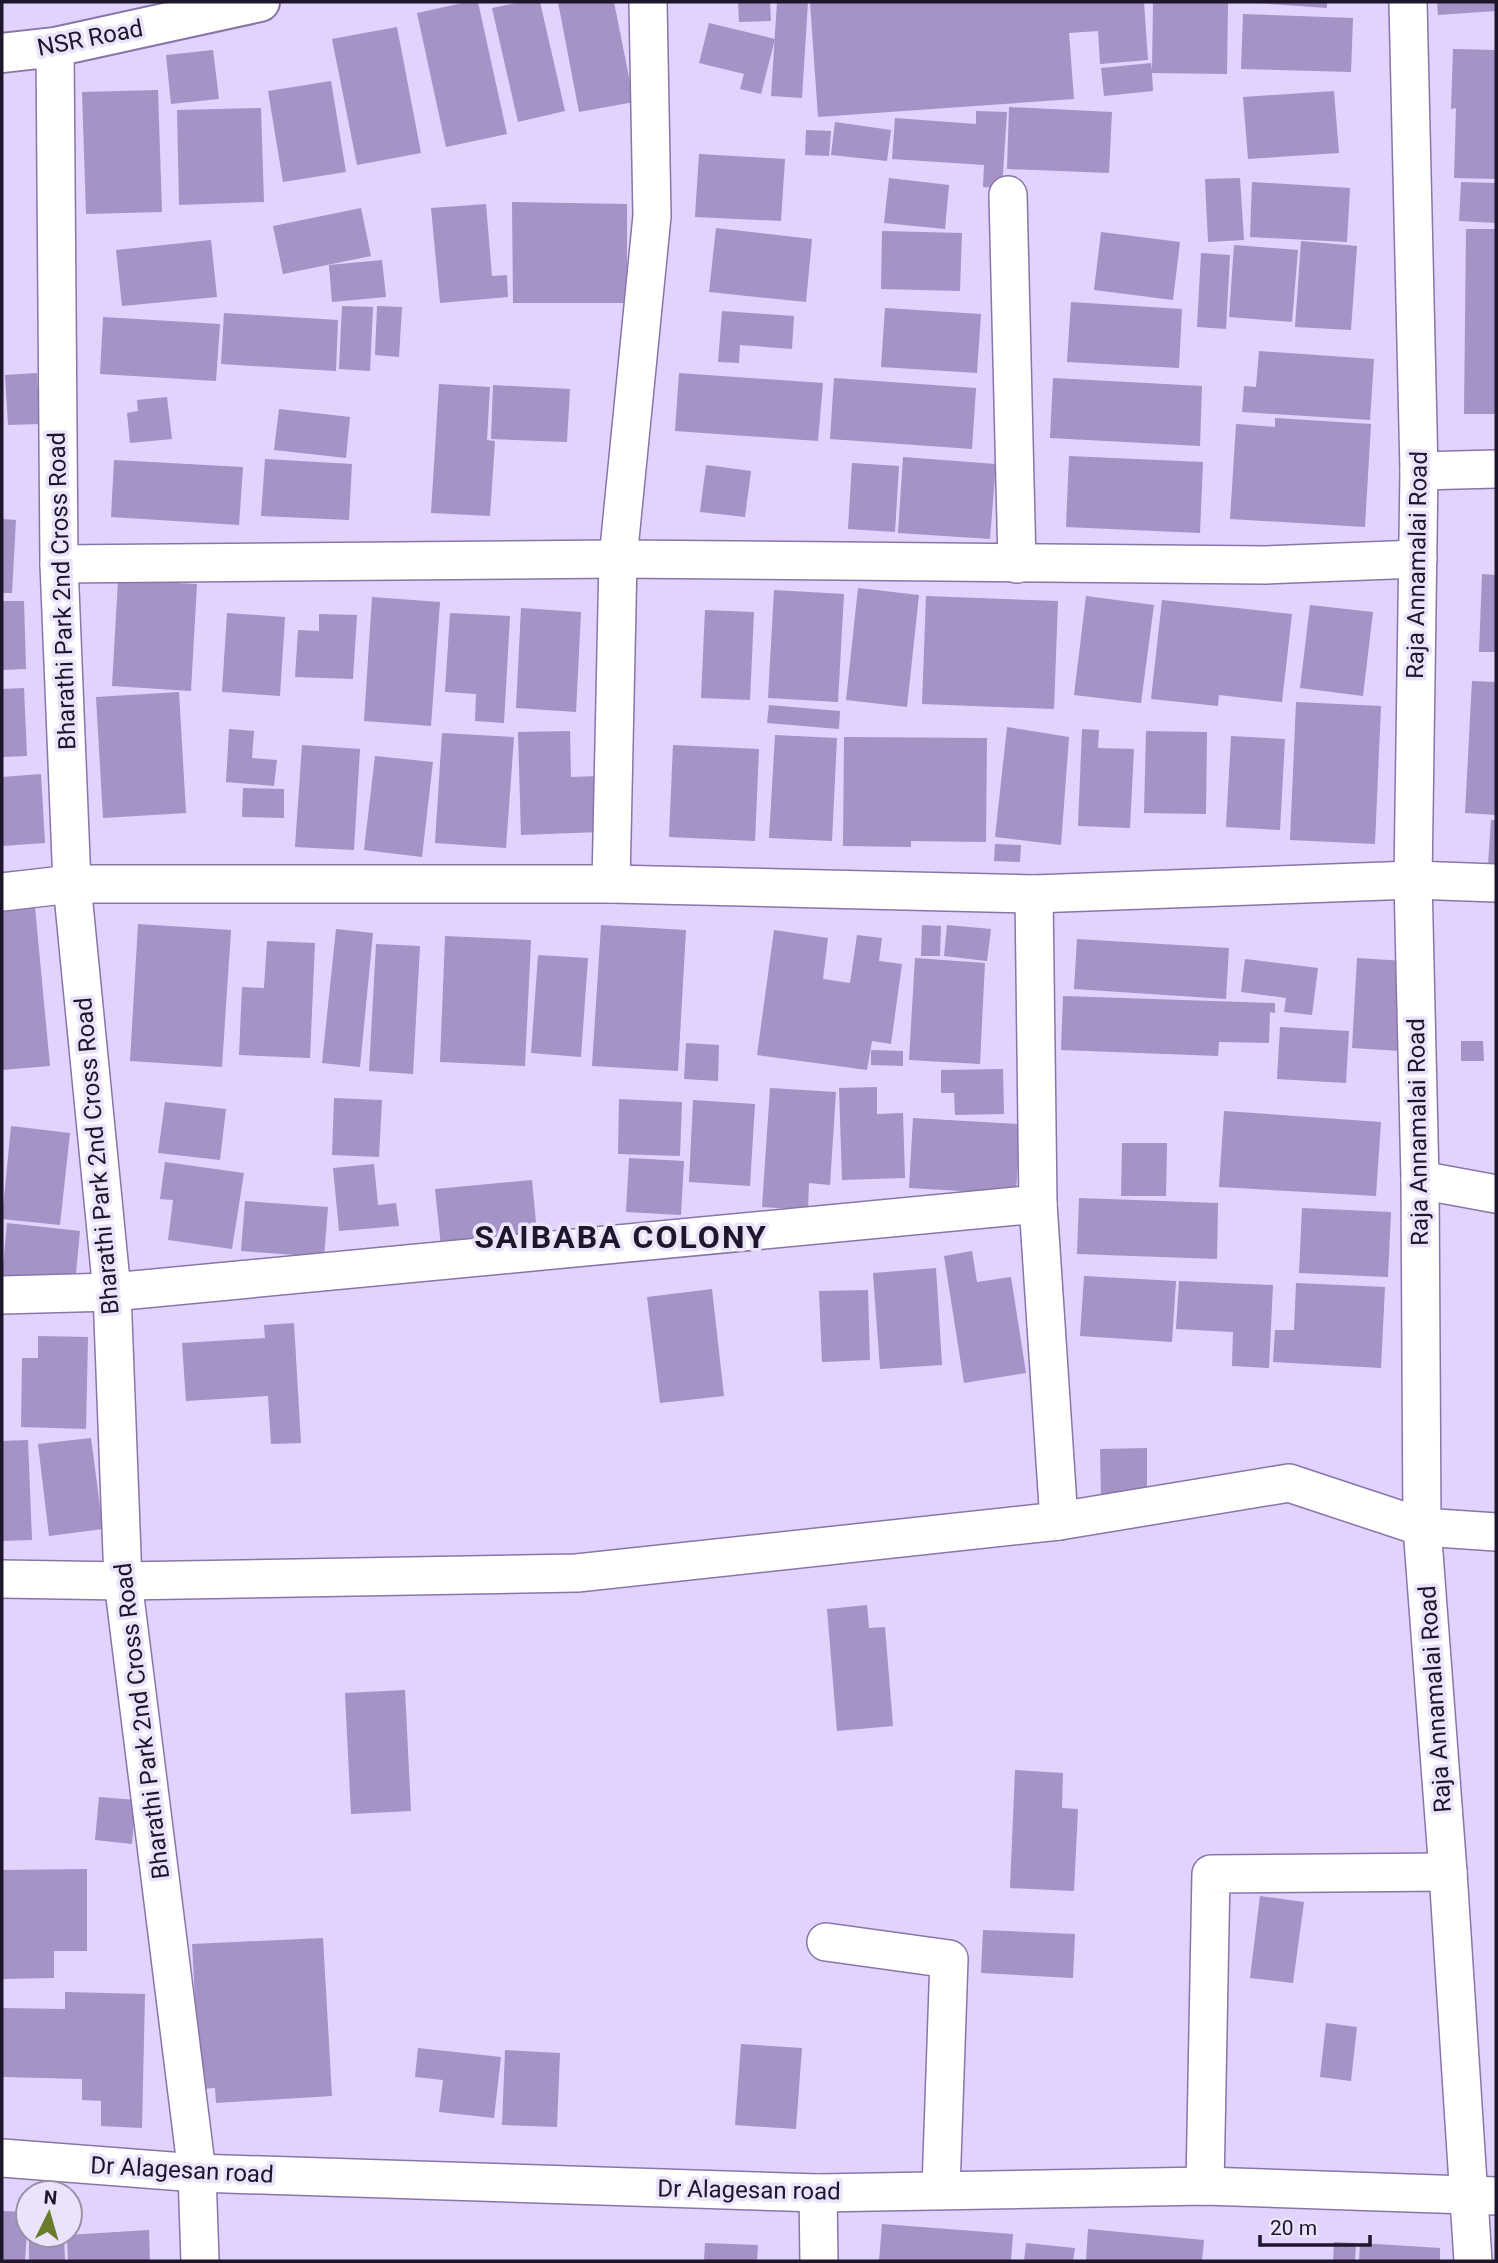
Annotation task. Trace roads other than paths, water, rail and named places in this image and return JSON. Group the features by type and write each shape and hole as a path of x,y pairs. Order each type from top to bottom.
{"main road":[{"name":"NSR Road","path":"2,53 55,47 242,4"}],"street":[{"path":"611,884 618,559 652,216 648,2"},
{"name":"Raja Annamalai Road","path":"1408,2 1419,471 1413,880 1420,1180 1422,1527 1448,1872 1483,2196 1473,2261"},
{"name":"Bharathi Park 2nd Cross Road","path":"55,47 59,564 72,884 112,1292 123,1581 197,2173 200,2261"},
{"path":"1008,195 1017,565"},
{"path":"1419,471 1496,469"},
{"path":"59,564 618,559 1017,565 1266,565 1418,559"},
{"path":"2,892 72,884 611,884 1034,894 1413,880 1496,883"},
{"path":"1034,894 1038,1204 1059,1521"},
{"path":"1420,1180 1496,1194"},
{"path":"2,1295 112,1292 1038,1204"},
{"path":"2,1579 123,1581 577,1573 1059,1521 1289,1483 1422,1527 1496,1532"},
{"path":"1205,2186 1211,1874 1448,1872"},
{"path":"826,1942 949,1959 941,2189"},
{"name":"Dr Alagesan road","path":"2,2158 197,2173 818,2193 1205,2186 1483,2196"},
{"path":"818,2193 819,2261"}],"district":[{"name":"SAIBABA COLONY","path":"621,1237"}]}
